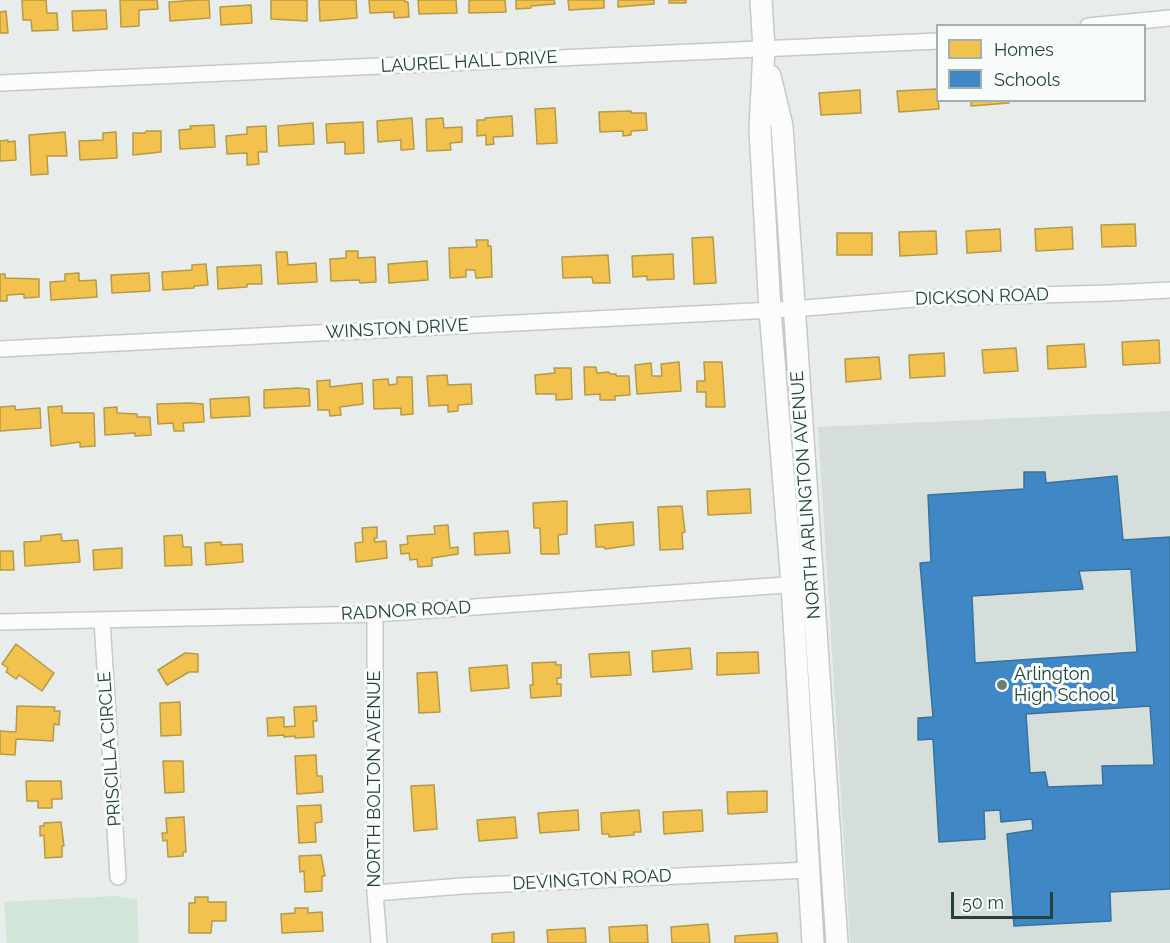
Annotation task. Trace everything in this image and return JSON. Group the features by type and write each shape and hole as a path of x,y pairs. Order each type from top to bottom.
{"main road":[{"name":"NORTH ARLINGTON AVENUE","path":"761,0 764,49 760,129 770,310 802,584 837,943"},
{"name":"NORTH ARLINGTON AVENUE","path":"764,49 782,126 794,309 809,870 813,943"}],"street":[{"path":"1108,24 1170,18"},
{"name":"LAUREL HALL DRIVE","path":"0,83 936,41"},
{"name":"DICKSON ROAD","path":"794,309 926,298 1170,290"},
{"name":"WINSTON DRIVE","path":"0,349 794,309"},
{"name":"RADNOR ROAD","path":"0,622 375,614 802,584"},
{"name":"NORTH BOLTON AVENUE","path":"375,614 375,892 379,943"},
{"name":"PRISCILLA CIRCLE","path":"102,620 118,877"},
{"name":"DEVINGTON ROAD","path":"375,892 455,886 809,870"}],"shaded area":[{"name":"Arlington High School","path":"1170,411 1170,943 850,943 818,427"}],"green space":[{"path":"115,896 137,899 139,943 7,943 4,902"}],"building: Homes":[{"path":"22,0 46,0 47,13 57,13 58,30 32,31 31,20 23,20"},
{"path":"120,0 157,0 158,9 139,10 139,26 121,27"},
{"path":"209,0 210,18 170,21 169,2"},
{"path":"271,0 307,0 307,21 271,19"},
{"path":"319,0 356,0 357,18 320,21"},
{"path":"369,0 405,0 408,2 409,17 394,18 394,12 370,13"},
{"path":"418,0 456,0 457,13 419,14"},
{"path":"469,0 505,0 506,12 469,13"},
{"path":"516,0 554,0 555,4 516,9"},
{"path":"568,0 604,0 604,8 569,10"},
{"path":"618,0 654,0 654,4 618,7"},
{"path":"669,0 686,0 686,3 669,3"},
{"path":"251,5 252,23 221,25 220,7"},
{"path":"106,10 107,29 73,31 72,11"},
{"path":"6,11 8,33 0,33 0,12"},
{"path":"936,89 936,102 938,102 939,109 899,112 897,91"},
{"path":"860,90 861,113 821,115 819,93"},
{"path":"971,102 1009,103 971,106"},
{"path":"555,108 557,143 537,144 535,109"},
{"path":"631,111 631,113 646,113 647,130 631,131 631,135 623,136 623,131 600,132 599,112"},
{"path":"512,116 513,136 493,137 494,144 486,145 486,135 477,136 477,120"},
{"path":"412,118 414,149 401,150 401,140 378,142 377,121"},
{"path":"443,118 444,128 462,127 462,142 450,143 451,150 427,151 426,119"},
{"path":"363,122 364,153 345,154 345,142 327,143 326,124"},
{"path":"313,123 314,144 279,146 278,126"},
{"path":"214,125 215,147 180,149 179,130 191,129 190,126"},
{"path":"266,126 267,152 258,152 259,164 247,165 247,153 227,154 226,136 247,134 247,127"},
{"path":"146,131 161,131 161,152 133,155 133,133 145,133"},
{"path":"65,132 67,156 47,156 48,174 31,175 29,135"},
{"path":"116,132 117,158 80,160 79,141 103,140 103,133"},
{"path":"8,140 8,142 15,141 16,160 0,161 0,141"},
{"path":"1135,224 1136,246 1102,247 1101,225"},
{"path":"1072,227 1073,249 1036,251 1035,229"},
{"path":"1000,229 1001,251 967,253 966,231"},
{"path":"936,231 937,254 900,256 899,232"},
{"path":"837,233 872,233 872,255 837,255"},
{"path":"713,237 716,283 694,284 692,238"},
{"path":"476,240 488,240 488,246 491,246 492,277 476,278 475,270 466,270 466,277 450,278 449,248 477,247"},
{"path":"346,251 358,251 358,258 375,257 376,282 331,281 330,259 346,258"},
{"path":"276,252 287,252 288,265 316,263 317,282 278,284"},
{"path":"673,254 674,279 647,280 647,276 633,277 632,256"},
{"path":"608,255 610,283 593,283 592,277 563,278 562,257"},
{"path":"427,261 428,280 389,283 388,264"},
{"path":"206,264 208,285 163,290 162,272 192,270 192,265"},
{"path":"261,265 262,284 218,289 217,267"},
{"path":"79,273 79,281 96,280 97,297 51,300 50,282 65,281 65,274"},
{"path":"149,273 150,291 112,293 111,275"},
{"path":"0,274 5,274 5,278 39,279 39,297 24,298 24,294 7,295 7,301 0,301"},
{"path":"1159,340 1160,363 1123,365 1122,342"},
{"path":"1084,344 1086,367 1048,369 1047,346"},
{"path":"1016,348 1018,371 984,373 982,350"},
{"path":"944,353 945,376 910,378 909,355"},
{"path":"879,357 881,379 846,382 845,359"},
{"path":"679,362 681,391 637,394 635,365 651,363 652,376 662,376 661,364"},
{"path":"704,362 722,362 725,407 706,407 706,392 697,392 697,381 705,381"},
{"path":"584,367 596,367 597,373 609,372 616,376 629,376 630,395 615,396 615,400 600,400 600,394 585,395"},
{"path":"554,368 571,368 572,399 556,400 556,394 536,394 535,375 555,373"},
{"path":"447,375 448,385 471,384 472,404 458,405 458,411 448,412 448,405 429,406 427,376"},
{"path":"397,377 412,377 413,414 401,415 401,408 374,409 373,380 388,379 389,385 397,384"},
{"path":"330,380 330,387 362,383 363,404 340,407 341,415 330,416 329,410 318,410 317,381"},
{"path":"309,389 310,406 264,408 264,390"},
{"path":"249,397 250,416 211,418 210,399"},
{"path":"157,404 203,404 204,422 183,423 184,431 174,431 173,423 158,424"},
{"path":"15,406 15,410 40,408 41,428 0,431 0,407"},
{"path":"62,406 62,413 94,413 95,446 80,447 80,442 51,446 48,407"},
{"path":"117,407 117,413 150,417 151,435 135,436 135,433 105,435 104,408"},
{"path":"750,489 751,513 708,515 707,491"},
{"path":"567,501 567,534 558,535 559,554 541,554 540,528 534,528 533,503"},
{"path":"682,506 685,532 682,533 683,549 660,550 658,507"},
{"path":"633,522 634,545 605,549 605,547 596,547 595,525"},
{"path":"448,525 450,548 458,547 458,554 432,558 432,566 418,567 417,559 410,560 409,553 401,554 400,545 408,544 407,536 435,534 434,526"},
{"path":"377,527 375,542 386,541 387,558 356,562 355,543 363,542 362,528"},
{"path":"508,531 510,553 475,555 474,533"},
{"path":"61,534 62,541 78,540 80,562 25,566 24,542 41,541 41,536"},
{"path":"182,535 183,547 191,547 192,565 165,566 164,536"},
{"path":"221,542 221,545 242,544 243,562 206,565 205,543"},
{"path":"122,548 122,568 94,570 93,550"},
{"path":"0,551 13,551 14,570 0,570"},
{"path":"16,644 54,673 42,691 19,675 16,679 6,672 8,668 2,664"},
{"path":"690,648 692,669 653,672 652,651"},
{"path":"629,652 631,675 591,677 589,654"},
{"path":"758,652 759,673 717,675 717,653"},
{"path":"185,653 198,654 198,672 189,672 167,685 158,670"},
{"path":"556,662 556,665 561,665 561,678 557,678 557,684 561,684 561,696 531,698 532,663"},
{"path":"507,665 509,688 471,691 469,668"},
{"path":"437,672 440,712 419,713 417,673"},
{"path":"180,702 181,735 161,736 160,703"},
{"path":"17,706 55,707 54,711 60,711 59,725 54,724 53,741 16,739 15,755 0,754 0,731 16,732"},
{"path":"316,706 317,721 313,721 314,737 268,736 267,718 284,717 284,727 295,726 294,707"},
{"path":"316,755 317,776 322,776 323,792 297,794 295,756"},
{"path":"163,761 183,761 184,792 165,793"},
{"path":"26,781 61,781 62,799 52,799 52,808 38,808 38,801 27,801"},
{"path":"434,785 437,829 414,831 411,786"},
{"path":"767,791 767,812 728,814 727,792"},
{"path":"321,805 322,822 315,823 316,842 299,843 297,806"},
{"path":"578,810 579,830 540,833 538,813"},
{"path":"639,810 641,832 634,832 634,835 609,837 609,834 602,834 601,813"},
{"path":"702,810 703,831 664,834 663,812"},
{"path":"184,817 186,852 183,852 183,856 168,857 167,840 163,841 162,833 167,833 166,818"},
{"path":"515,817 517,838 479,841 477,820"},
{"path":"61,822 64,846 62,846 62,857 45,858 44,835 40,836 40,826 44,826 44,823"},
{"path":"321,855 325,876 322,876 322,891 305,892 304,871 300,872 299,856"},
{"path":"195,897 208,897 208,902 226,902 226,921 212,921 211,933 189,933 189,903 195,903"},
{"path":"295,908 308,908 308,913 322,912 323,931 282,933 281,914 295,913"},
{"path":"708,924 710,943 672,943 671,927"},
{"path":"647,925 648,943 610,943 609,927"},
{"path":"585,928 586,943 548,943 547,930"},
{"path":"514,932 514,943 492,943 492,934"},
{"path":"777,933 778,943 735,943 735,936"}],"building: Schools":[{"path":"1024,472 1045,472 1046,483 1117,476 1123,540 1170,537 1170,889 1110,892 1111,921 1014,926 1007,834 1033,830 1032,819 1001,822 1000,810 984,811 985,839 939,842 933,739 918,740 918,718 933,717 920,563 931,562 928,495 1024,489","holes":["1131,569 1137,652 975,663 972,596 1083,589 1079,571","1150,706 1154,765 1102,766 1103,785 1048,787 1045,772 1030,773 1026,714"]}],"place":[{"name":"Arlington High School","path":"1002,685"}]}
